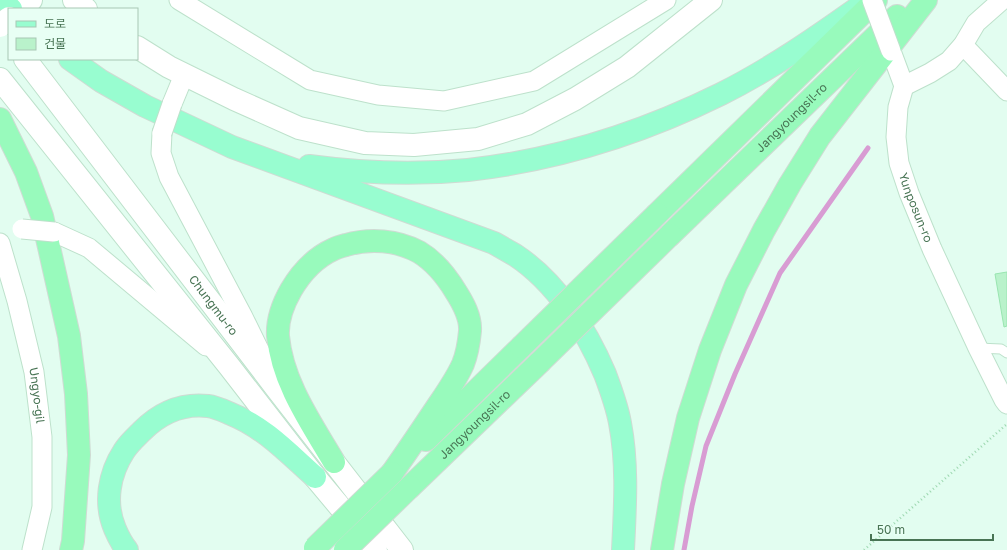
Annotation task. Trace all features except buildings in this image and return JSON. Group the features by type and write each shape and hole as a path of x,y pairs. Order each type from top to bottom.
{"highway":[{"name":"Jangyoungsil-ro","path":"392,473 876,0"},
{"name":"Jangyoungsil-ro","path":"346,550 913,0"},
{"path":"662,550 672,484 688,418 710,350 736,285 764,230 790,184 820,136 926,0"},
{"path":"0,119 26,172 42,216 69,336 76,394 79,455 73,541 71,550"},
{"path":"313,549 392,473 451,386 463,364 468,348 470,330 468,317 452,286 443,273 432,262 420,253 404,246 371,240 335,248 318,258 305,271 294,284 285,301 280,318 278,335 287,375 296,397 334,462"}],"main road":[{"path":"2,0 10,8"},
{"path":"232,146 271,158 310,166 352,171 430,172 467,170 553,156 639,130 685,111 722,93 765,70 871,0"},
{"path":"71,60 101,81 145,106 232,146 494,243 516,256 537,272 570,309 598,358 613,394 620,422 624,449 625,479 623,550"},
{"path":"127,550 118,536 113,523 109,496 111,482 116,465 125,450 135,437 162,414 192,406 208,406 222,410 256,427 316,477"}],"street":[{"path":"21,8 32,0"},
{"path":"74,0 85,8"},
{"path":"179,0 310,80 378,95 444,101 534,81 666,0"},
{"path":"138,48 169,67 234,99 299,128 365,143 414,145 478,139 527,124 575,99 627,67 711,0"},
{"path":"871,0 904,86 930,74 949,61 963,45 976,23 1002,0"},
{"path":"8,19 0,26 8,36"},
{"path":"963,45 1007,90"},
{"name":"Chungmu-ro","path":"26,60 402,550"},
{"path":"184,74 162,133 161,153 169,177 243,317 277,389"},
{"name":"Chungmu-ro","path":"0,78 316,477 376,550"},
{"name":"Yunposun-ro","path":"904,86 898,107 896,137 899,163 909,194 932,249 978,348 1007,404"},
{"path":"0,238 22,229 54,232 89,248 229,366"},
{"name":"Ungyo-gil","path":"0,243 17,301 34,372 42,437 42,507 32,550"}],"lane":[{"path":"978,348 1001,349 1007,353"}],"path":[{"path":"864,550 1007,424"}],"waterway":[{"path":"684,550 692,506 706,446 735,374 780,273 868,148"}]}
